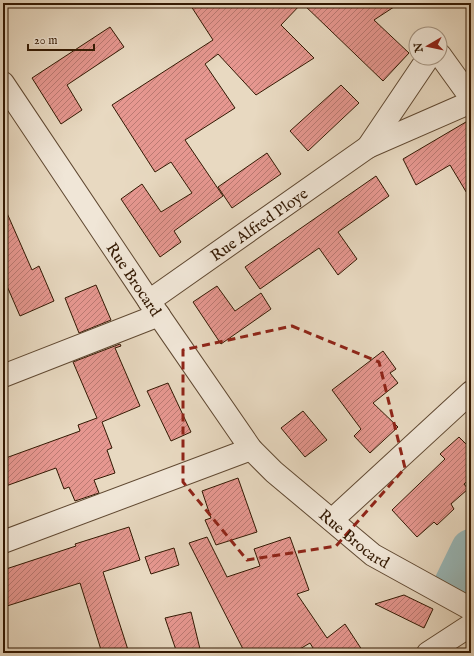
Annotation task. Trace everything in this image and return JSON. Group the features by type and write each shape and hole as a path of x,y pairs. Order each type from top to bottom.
{"street":[{"name":"Rue Alfred Ploye","path":"368,147 423,66"},
{"path":"448,66 471,98"},
{"name":"Rue Brocard","path":"3,83 11,111 154,308 251,449 274,472 373,555 471,609"},
{"name":"Rue Alfred Ploye","path":"3,376 154,308 368,147 471,102"},
{"path":"332,520 471,392"},
{"path":"3,542 251,449"},
{"path":"428,653 471,625"}],"highlighted area":[{"path":"292,326 379,362 405,468 336,546 247,560 183,482 183,350"}],"building":[{"path":"189,3 302,3 281,25 314,58 256,95 218,54 205,64 235,108 185,140 223,196 174,231 181,242 160,257 121,199 142,184 161,212 192,193 171,162 155,172 112,105 213,40"},
{"path":"302,3 400,3 374,20 408,52 408,54 383,81"},
{"path":"110,27 124,47 67,85 82,110 61,124 32,78"},
{"path":"341,85 359,103 308,151 290,131"},
{"path":"471,119 471,200 450,165 416,185 403,159"},
{"path":"267,153 281,174 232,208 218,187"},
{"path":"376,176 389,196 338,232 357,259 338,275 319,248 260,289 245,267"},
{"path":"3,204 32,270 39,266 54,301 20,316 3,277"},
{"path":"96,285 111,320 79,333 65,298"},
{"path":"217,286 235,311 261,293 271,309 221,344 193,302"},
{"path":"120,344 121,346 115,348 140,406 102,422 112,448 107,450 115,473 94,480 99,493 75,501 69,487 64,489 56,468 3,487 3,459 80,431 78,425 97,418 73,362"},
{"path":"383,351 396,369 390,373 398,383 373,403 398,427 370,453 354,436 361,429 332,390"},
{"path":"168,383 191,432 171,441 147,391"},
{"path":"303,411 327,440 305,457 281,428"},
{"path":"459,437 471,449 471,478 464,484 468,489 451,504 454,509 437,525 434,522 417,537 392,510 445,459 440,454"},
{"path":"238,478 257,532 216,545 205,520 211,518 202,491"},
{"path":"129,527 140,560 103,572 129,653 102,653 80,583 7,606 3,594 3,570 76,546 75,544"},
{"path":"207,537 227,577 260,566 254,549 290,537 309,590 297,594 327,638 345,624 364,653 306,653 313,648 310,643 293,653 245,653 189,543"},
{"path":"174,548 179,565 151,574 145,557"},
{"path":"404,595 433,609 424,628 375,604"},
{"path":"191,612 201,653 177,653 165,618"}],"waterway":[{"path":"453,586 471,549"}]}
